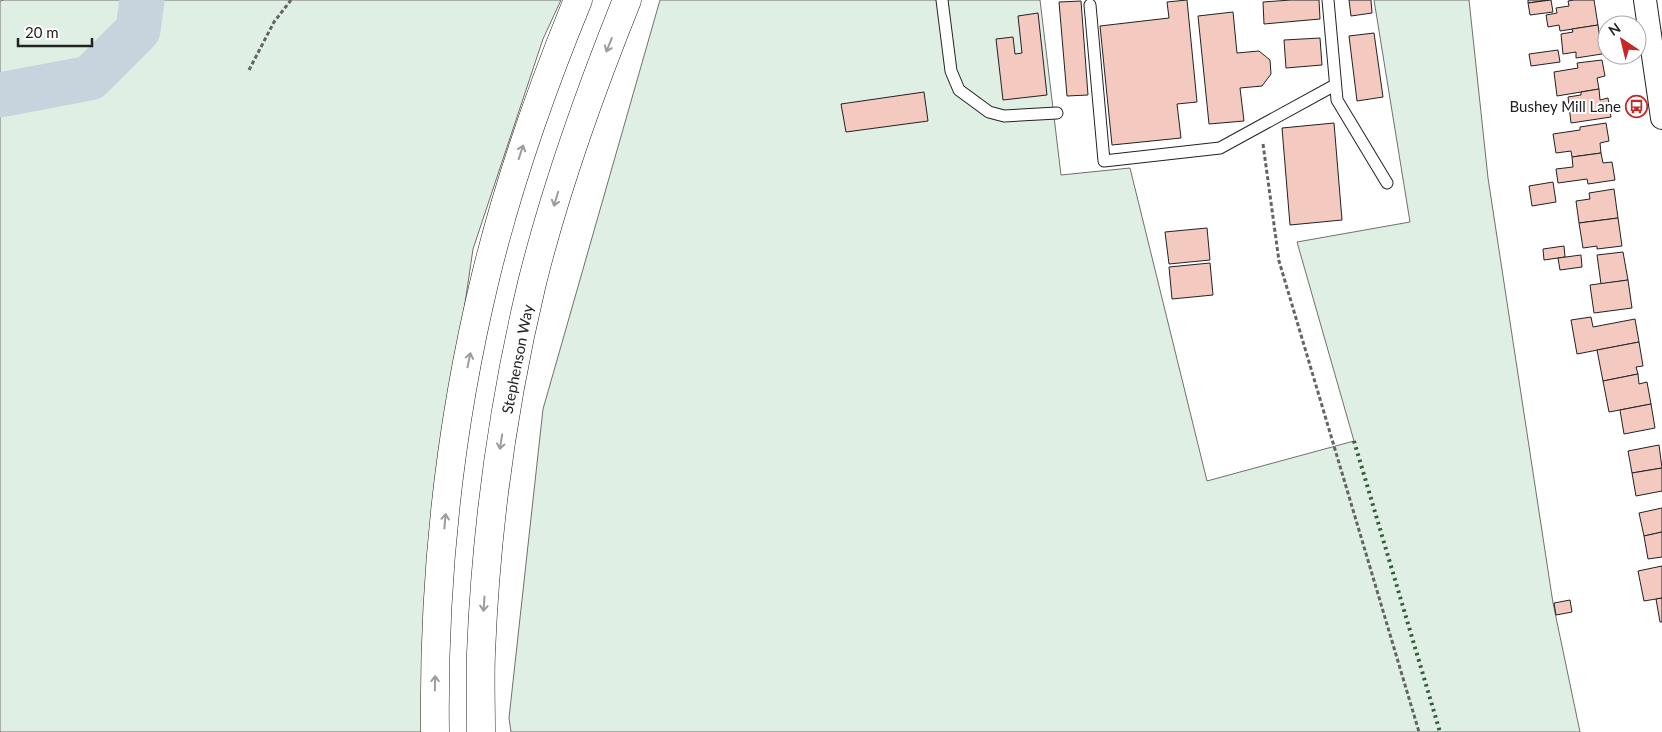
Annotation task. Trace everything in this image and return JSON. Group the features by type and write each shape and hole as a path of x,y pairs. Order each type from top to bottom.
{"main road":[{"path":"435,732 436,645 441,561 447,494 463,388 486,276 507,197 551,66 578,0"},
{"name":"Stephenson Way","path":"481,732 481,653 488,549 496,479 510,391 532,282 554,205 572,146 627,0"}],"street":[{"path":"1646,0 1662,118"}],"lane":[{"path":"942,0 951,71 959,90 988,112 1004,116 1057,113"},
{"path":"1328,0 1337,100 1387,183"},
{"path":"1090,5 1104,161 1220,148 1336,85"}],"path":[{"path":"249,70 274,22 291,0"},
{"path":"1260,126 1279,261 1419,732"}],"green space":[{"path":"561,0 543,39 473,249 439,480 424,732 0,732 0,102 55,92 96,78 105,73 138,39 121,51 61,72 0,86 0,1"},
{"path":"660,0 1040,0 1061,175 1130,168 1207,481 1354,441 1297,242 1410,222 1374,0 1469,0 1488,178 1553,603 1580,732 511,732 509,718 543,409"}],"building":[{"path":"1187,0 1197,102 1177,104 1181,138 1112,145 1100,26 1169,18 1167,2"},
{"path":"1319,0 1320,19 1264,24 1263,2"},
{"path":"1349,0 1371,0 1372,13 1351,16"},
{"path":"1528,0 1549,0 1528,3"},
{"path":"1551,0 1553,12 1530,15 1528,3"},
{"path":"1594,0 1597,25 1560,31 1559,25 1548,27 1546,15 1557,13 1556,8 1569,6 1568,1"},
{"path":"1081,1 1088,95 1067,96 1059,2"},
{"path":"1233,12 1237,53 1259,51 1270,60 1271,74 1262,86 1240,88 1244,121 1209,124 1198,16"},
{"path":"1038,13 1047,95 1003,100 996,39 1013,37 1015,54 1022,53 1018,16"},
{"path":"1597,25 1597,55 1576,58 1576,52 1563,54 1561,34 1573,32 1572,29"},
{"path":"1374,33 1383,97 1357,101 1349,36"},
{"path":"1320,38 1322,65 1286,68 1284,40"},
{"path":"1558,50 1560,62 1531,66 1529,54"},
{"path":"1597,61 1597,65 1603,65 1605,76 1597,78 1599,89 1557,96 1554,72 1578,68 1577,63"},
{"path":"1599,89 1600,100 1608,98 1611,117 1571,123 1568,97 1581,95 1581,92"},
{"path":"924,92 928,121 846,132 841,104"},
{"path":"1334,123 1342,220 1290,225 1282,128"},
{"path":"1606,123 1609,141 1600,143 1601,153 1572,157 1571,151 1556,153 1553,134 1580,130 1580,127"},
{"path":"1601,153 1603,163 1612,162 1615,180 1588,184 1587,179 1558,183 1556,169 1573,167 1572,157"},
{"path":"1553,182 1556,202 1532,206 1529,186"},
{"path":"1614,189 1618,218 1579,223 1576,201 1590,199 1589,193"},
{"path":"1618,218 1622,246 1597,249 1597,246 1583,248 1579,223"},
{"path":"1207,228 1210,260 1169,264 1165,232"},
{"path":"1564,246 1565,257 1544,260 1543,249"},
{"path":"1623,252 1628,280 1601,284 1597,255"},
{"path":"1581,255 1582,267 1560,270 1558,258"},
{"path":"1210,263 1213,295 1172,299 1169,267"},
{"path":"1628,280 1632,308 1594,313 1590,285"},
{"path":"1591,317 1593,327 1635,319 1639,342 1577,354 1571,320"},
{"path":"1639,342 1643,366 1636,367 1638,374 1603,381 1597,350"},
{"path":"1638,374 1639,384 1647,382 1651,404 1609,412 1603,381"},
{"path":"1651,404 1655,428 1624,434 1620,410"},
{"path":"1659,445 1662,468 1632,473 1628,451"},
{"path":"1662,468 1662,491 1636,496 1632,473"},
{"path":"1662,508 1662,532 1644,536 1639,513"},
{"path":"1662,532 1662,557 1648,559 1644,536"},
{"path":"1662,566 1662,598 1644,601 1638,571"},
{"path":"1662,598 1662,622 1660,622 1656,599"},
{"path":"1570,600 1572,612 1556,615 1554,603"}],"waterway":[{"path":"0,95 90,78 138,30 142,0"}],"hedge":[{"path":"1354,441 1440,732"}],"place":[{"name":"Bushey Mill Lane","path":"1637,106"}]}
